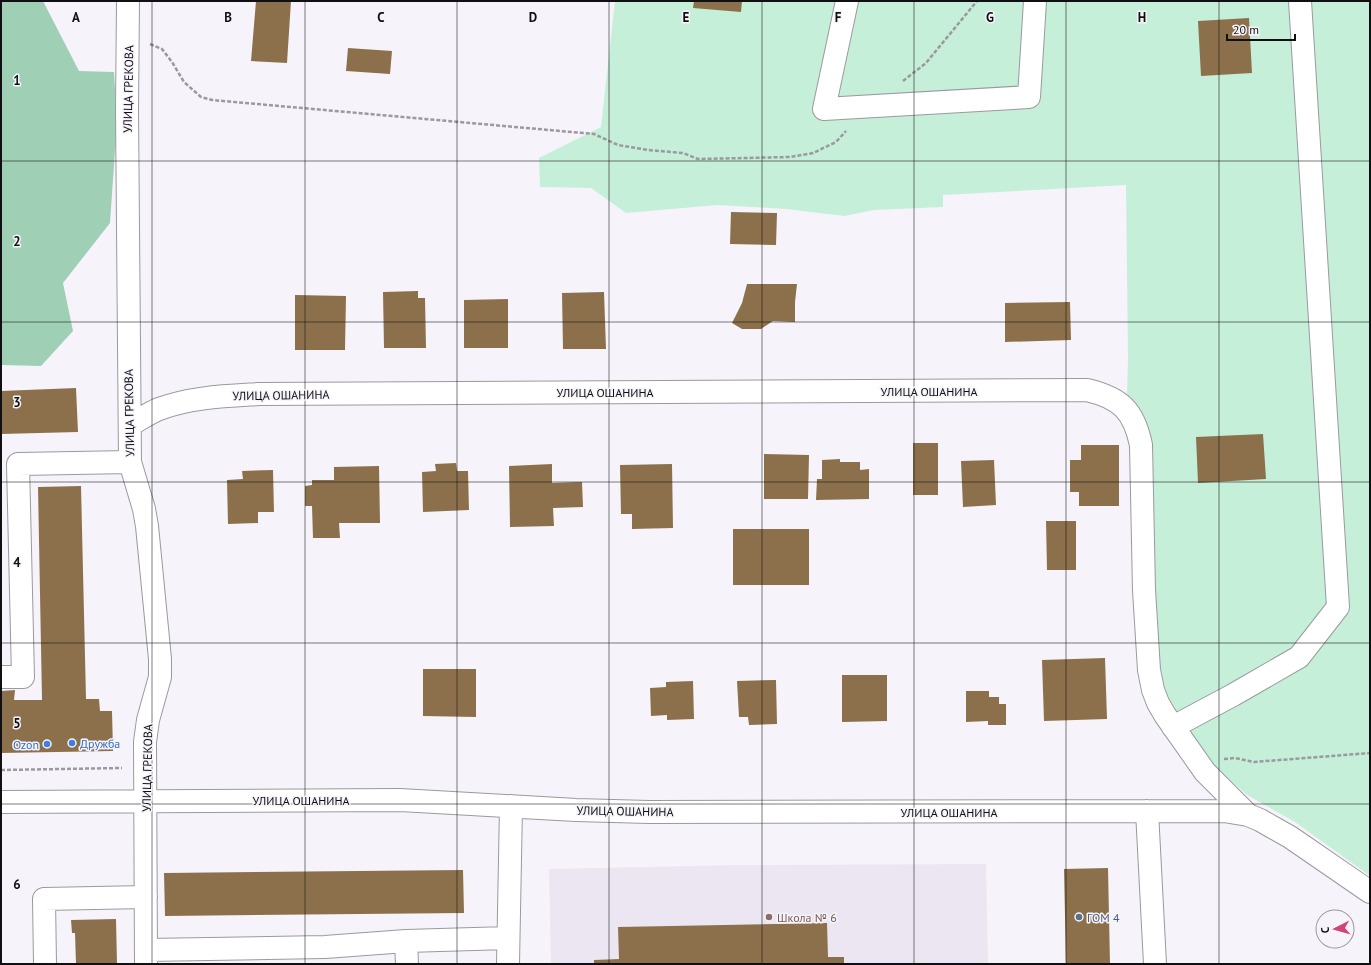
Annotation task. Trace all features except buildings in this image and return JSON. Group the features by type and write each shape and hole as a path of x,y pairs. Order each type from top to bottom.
{"street":[{"name":"УЛИЦА ГРЕКОВА","path":"128,1 127,110 130,462 144,509 147,526 160,659 160,676 148,720 145,742 146,957"},
{"path":"847,1 824,109 1029,97 1035,1"},
{"path":"1173,727 1299,657 1338,607 1300,1"},
{"name":"УЛИЦА ОШАНИНА","path":"130,425 158,410 178,403 226,396 259,394 1087,390 1102,394 1114,399 1132,418 1138,431 1141,446 1144,590 1149,670 1153,690 1158,703 1204,772 1248,816"},
{"path":"1,678 23,677 10,465 130,462"},
{"name":"УЛИЦА ОШАНИНА","path":"1,802 145,800 400,800 576,810 649,812 1224,811 1248,816"},
{"path":"508,964 511,806"},
{"path":"1147,812 1154,964"},
{"path":"1248,816 1260,820 1290,837 1370,892"},
{"path":"45,964 44,899 146,897"},
{"path":"146,957 406,941 508,938"},
{"path":"406,941 407,964"}],"path":[{"path":"899,84 926,63 977,1"},
{"path":"128,41 148,42 162,49 184,82 201,97 212,100 594,134 618,145 683,154 698,159 790,157 813,153 836,142 846,130"},
{"path":"1204,772 1212,764 1221,759 1235,758 1254,762 1370,753"},
{"path":"1,770 145,768"}],"shaded area":[{"name":"Школа № 6","path":"986,864 988,964 551,964 549,869 740,865"}],"green space":[{"path":"1,1 43,1 79,71 114,72 117,122 110,223 63,283 73,331 41,366 1,365"},
{"path":"615,1 1370,1 1370,876 1295,822 1247,795 1212,764 1162,686 1156,665 1148,429 1142,414 1132,403 1127,394 1126,185 943,195 943,207 874,210 844,216 786,209 718,205 626,213 591,188 540,187 539,158 601,127"}],"place":[{"name":"Дружба","path":"72,743"},
{"name":"Ozon","path":"47,744"},
{"name":"Школа № 6","path":"769,917"},
{"name":"ГОМ 4","path":"1079,917"}]}
